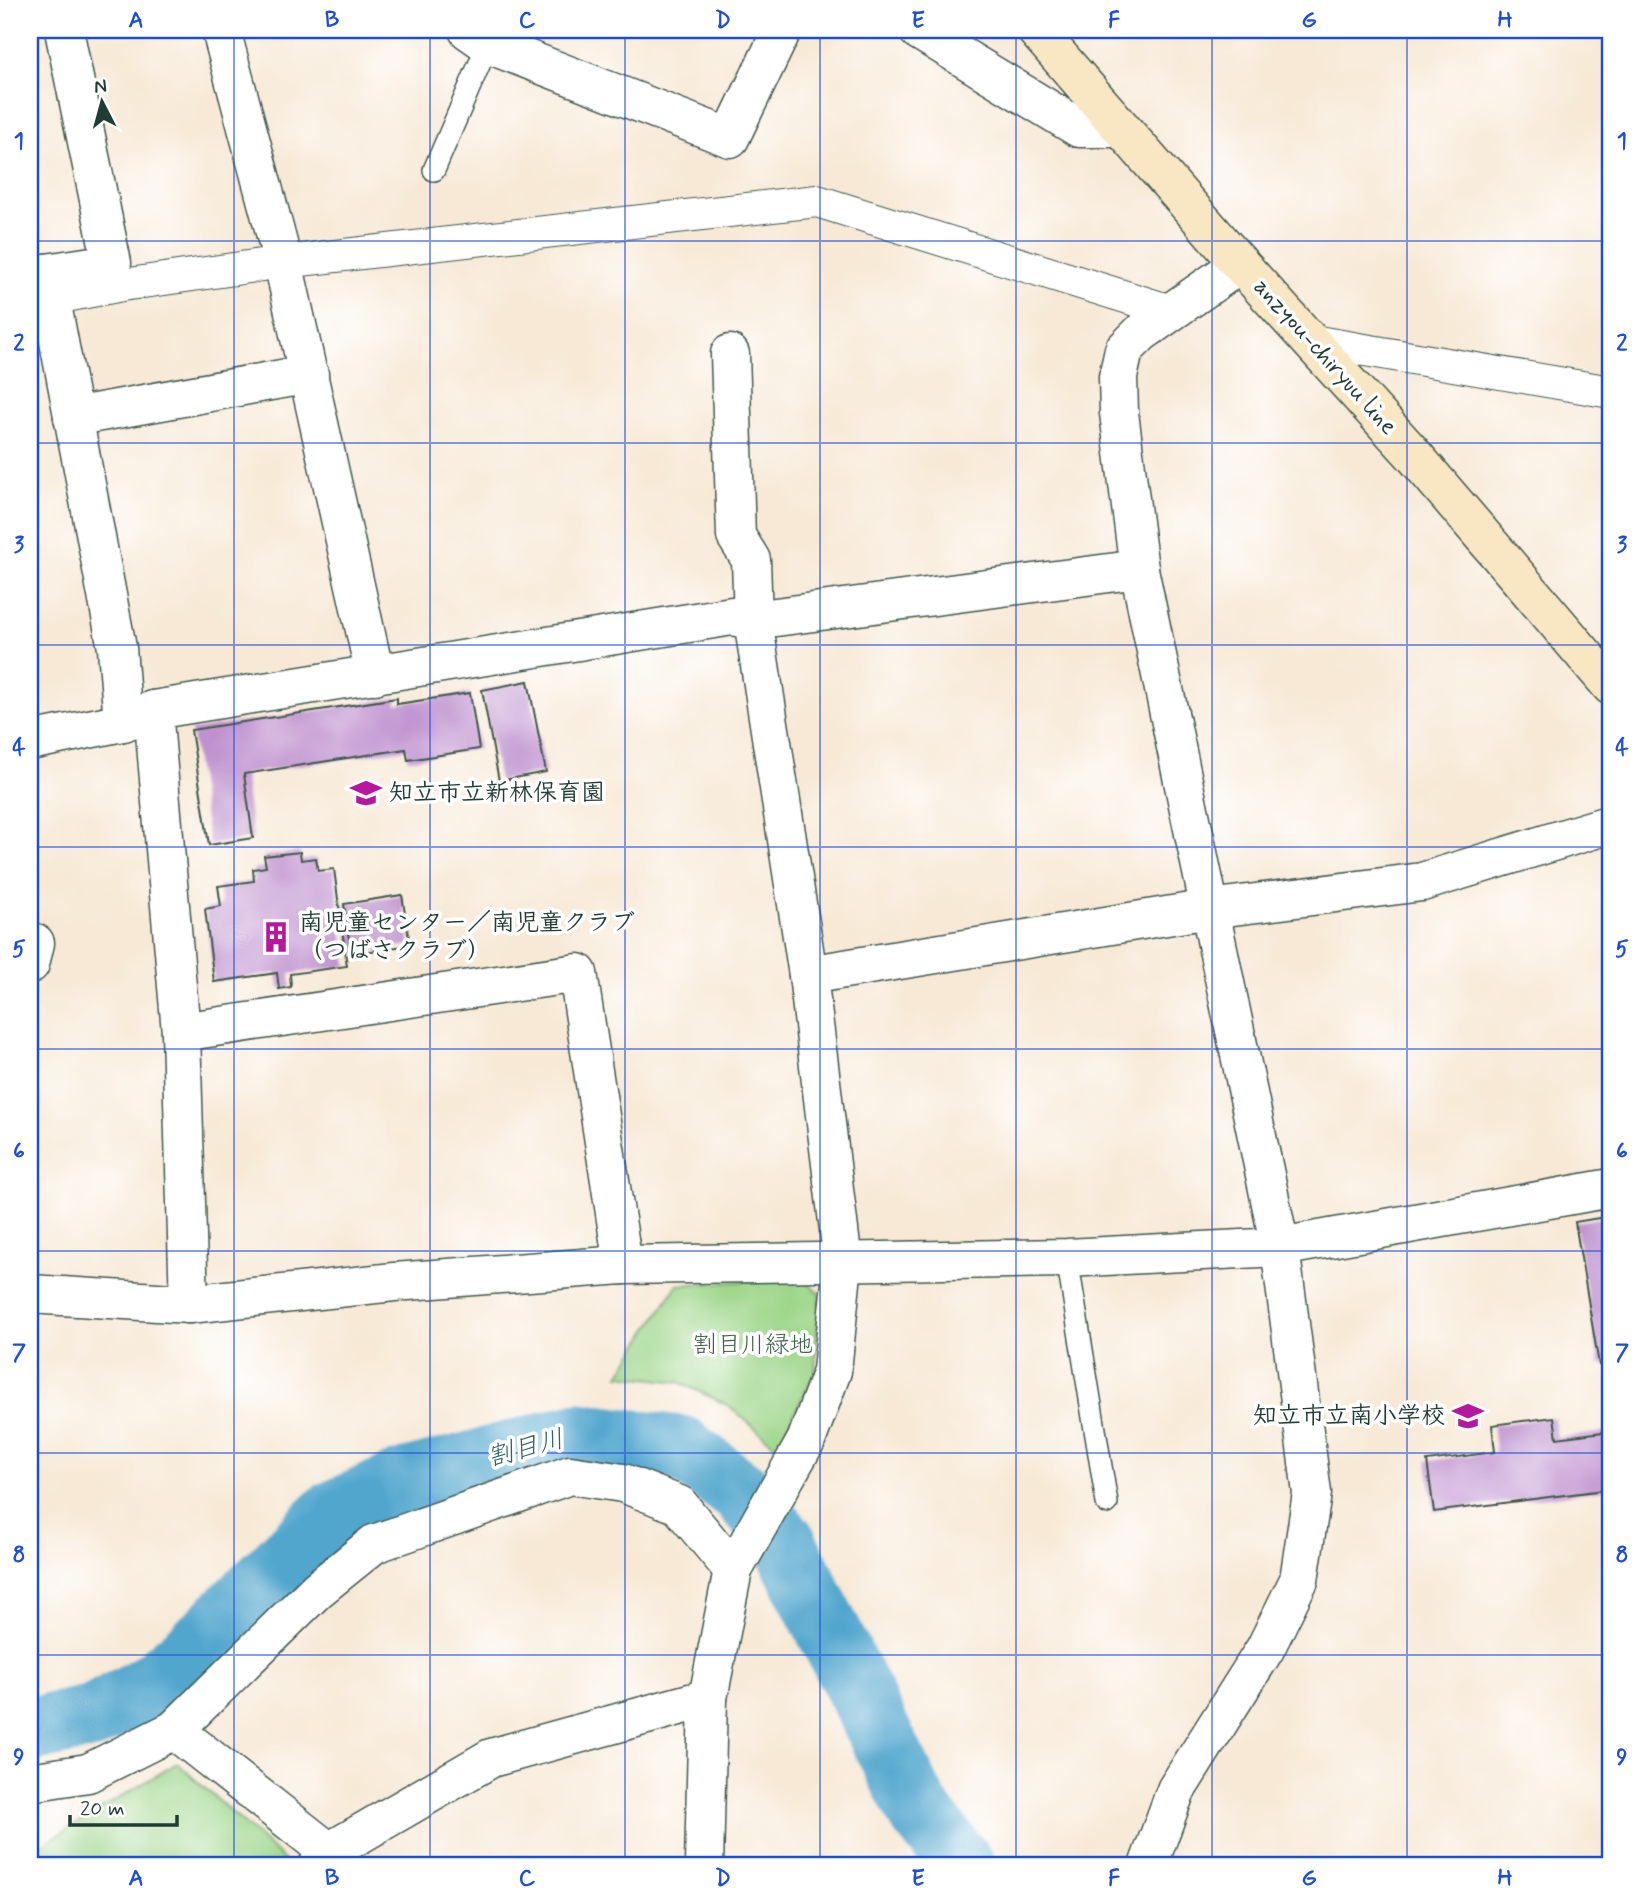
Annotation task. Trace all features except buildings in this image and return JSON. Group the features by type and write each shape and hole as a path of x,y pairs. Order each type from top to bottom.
{"main road":[{"name":"anzyou-chiryuu line","path":"1036,30 1240,264 1312,341 1611,686"}],"street":[{"path":"39,288 112,264 64,30"},
{"path":"221,30 284,262 376,674"},
{"path":"478,37 730,138 782,30"},
{"path":"918,30 1079,128 1120,128"},
{"path":"39,288 122,285 284,262 817,201 1174,312"},
{"path":"1149,1866 1177,1790 1265,1649 1299,1580 1312,1493 1280,1247 1139,569 1119,413 1118,377 1124,350 1141,333 1240,264"},
{"path":"39,288 73,417 117,648 138,716 181,1032 189,1304"},
{"path":"1312,341 1611,392"},
{"path":"704,1866 708,1698 738,1560 806,1441 832,1371 843,1263 808,975 754,621 751,561 736,536 730,354"},
{"path":"73,417 309,374"},
{"path":"30,741 138,716 732,616 754,621 1139,569"},
{"path":"808,975 1209,909 1422,881 1611,824"},
{"path":"30,942 35,943 30,964"},
{"path":"181,1032 578,973 623,1265"},
{"path":"30,1294 189,1304 394,1282 623,1265 1067,1258 1280,1247 1611,1188"},
{"path":"30,1782 88,1773 174,1730 317,1590 374,1544 570,1475 623,1483 679,1505 738,1560"},
{"path":"174,1730 328,1862 491,1758 708,1698"}],"lane":[{"path":"435,170 478,37"},
{"path":"1067,1258 1107,1503"}],"green space":[{"name":"割目川緑地","path":"802,1278 820,1293 815,1373 777,1447 729,1406 679,1382 619,1375 677,1285"},
{"path":"177,1763 285,1861 280,1866 30,1866 30,1852"}],"waterway":[{"name":"割目川","path":"30,1730 93,1717 152,1685 195,1649 333,1513 400,1483 579,1435 681,1448 742,1493 784,1542 918,1810 963,1866"}],"place":[{"name":"知立市立新林保育園","path":"366,793"},
{"name":"南児童センター／南児童クラブ （つばさクラブ）","path":"276,937"},
{"name":"知立市立南小学校","path":"1468,1416"}]}
